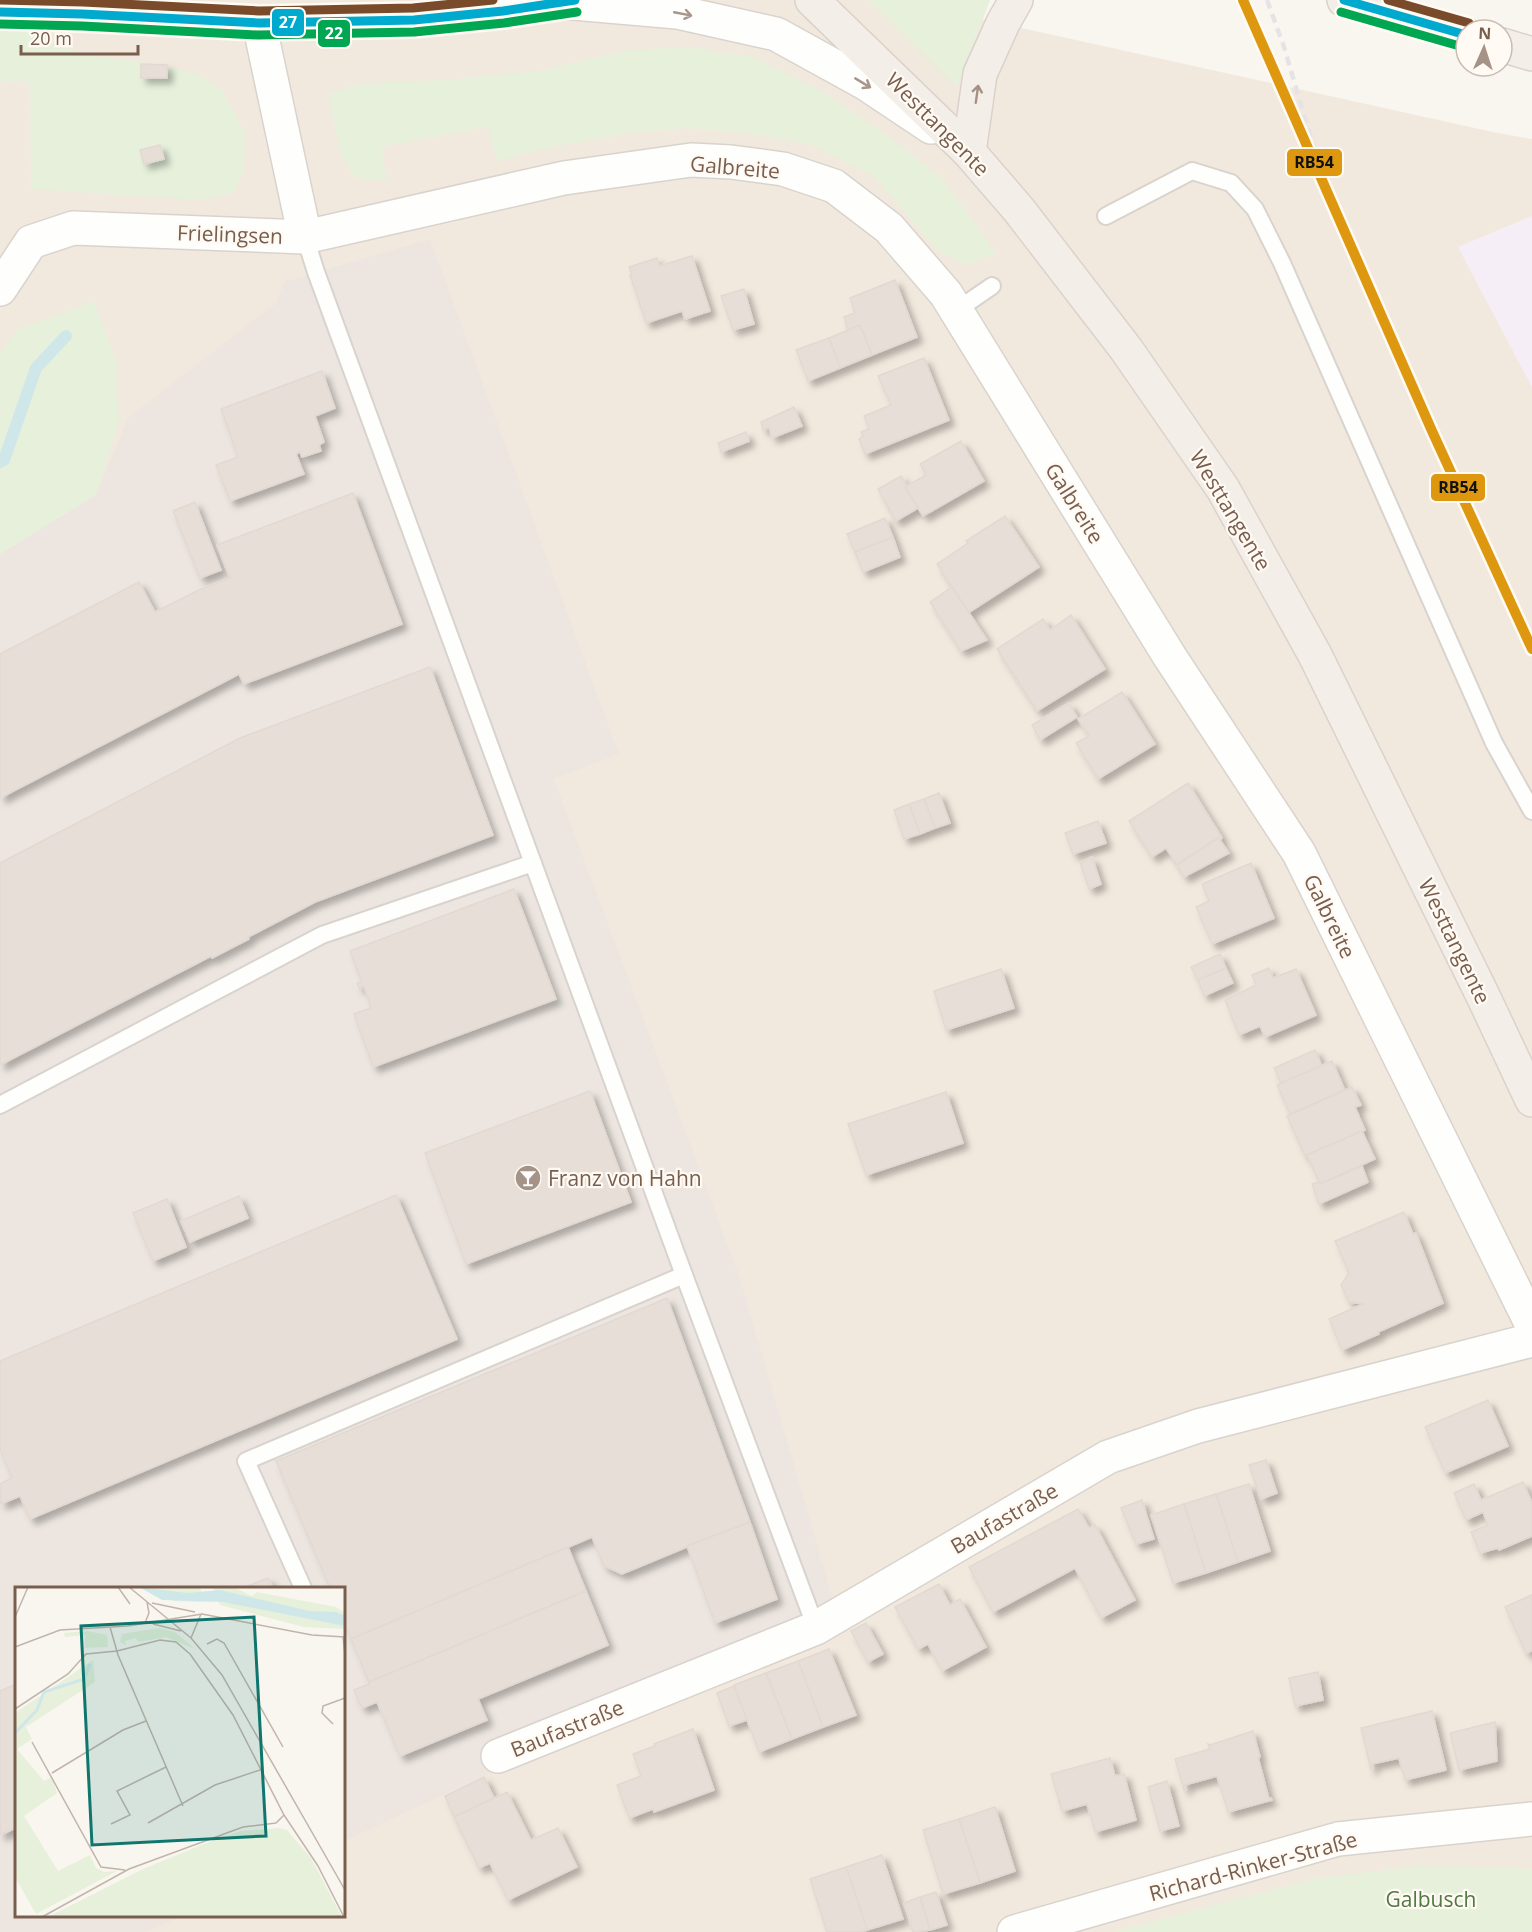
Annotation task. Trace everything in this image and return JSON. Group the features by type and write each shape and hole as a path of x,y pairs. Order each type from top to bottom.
{"main road":[{"name":"Westtangente","path":"812,0 969,152 1019,210 1126,349 1223,489 1315,656 1532,1100"},
{"path":"969,152 980,74 1003,23 1017,0"},
{"path":"1344,0 1454,32"},
{"path":"1514,49 1532,54"}],"street":[{"path":"0,12 259,23 414,20 503,11 567,1 677,12 776,34 865,83 969,152"},
{"name":"Frielingsen","path":"0,289 31,242 73,228 305,237 259,23"},
{"name":"Galbreite","path":"305,237 564,178 691,160 731,162 783,169 834,186 889,228 957,310 1170,657 1299,854 1532,1326"},
{"name":"Baufastraße","path":"498,1756 816,1628 1108,1457 1198,1426 1532,1340"},
{"name":"Richard-Rinker-Straße","path":"1014,1932 1338,1839 1532,1819"}],"lane":[{"path":"1106,216 1192,171 1231,183 1255,209 1282,263 1494,742 1532,811"},
{"path":"305,237 684,1275 816,1628"},
{"path":"957,310 992,286"},
{"path":"0,1105 322,935 533,863"},
{"path":"303,1587 246,1461 684,1275"}],"shaded area":[{"path":"0,0 912,0 926,7 1532,139 1532,1932 0,1932"},
{"path":"1532,216 1532,387 1458,247"},
{"path":"430,239 619,754 554,779 739,1275 835,1606 499,1769 345,1841 345,1587 15,1587 15,1917 180,1917 146,1932 0,1932 0,554 96,495 128,418 276,303 284,282"}],"green space":[{"path":"870,0 990,0 957,87 870,2"},
{"path":"26,30 52,45 98,57 159,64 198,74 223,91 246,134 243,174 233,193 198,200 31,189 30,81 0,82 0,31"},
{"path":"690,47 753,57 823,92 881,131 942,178 996,253 969,265 937,250 874,176 809,144 744,133 687,128 631,133 546,148 497,161 488,127 382,147 386,181 355,178 340,154 329,95 359,83 449,80 538,71 628,50"},
{"path":"94,301 117,363 119,422 96,495 0,554 0,353 19,329"},
{"name":"Galbusch","path":"1428,1865 1532,1869 1532,1932 1113,1932 1318,1878"}],"building":[{"path":"141,64 167,65 167,78 141,78"},
{"path":"160,145 164,159 144,164 140,150"},
{"path":"692,256 710,311 685,319 682,311 646,323 629,267 657,258 659,266"},
{"path":"895,280 917,337 872,355 860,325 848,330 844,317 855,313 850,298"},
{"path":"744,289 754,324 733,330 721,296"},
{"path":"860,325 872,355 840,368 829,338"},
{"path":"829,338 840,368 808,381 796,350"},
{"path":"924,358 949,420 865,454 859,439 863,436 861,432 869,429 864,416 891,405 878,376"},
{"path":"322,371 335,408 315,416 324,442 319,445 321,451 302,457 300,452 296,454 304,474 230,501 216,465 238,457 221,409"},
{"path":"794,407 802,426 772,438 769,427 763,430 761,422"},
{"path":"746,432 749,441 721,452 718,443"},
{"path":"961,441 984,481 923,516 905,487 926,475 920,464"},
{"path":"901,476 918,508 896,521 878,489"},
{"path":"353,493 402,624 244,684 239,674 0,798 0,654 139,582 155,612 199,590 230,578 217,545"},
{"path":"195,502 221,570 200,578 173,511"},
{"path":"1005,516 1039,567 968,613 937,564 968,543 966,541"},
{"path":"885,518 893,537 855,552 847,534"},
{"path":"893,537 900,557 863,572 855,552"},
{"path":"952,587 987,640 961,651 930,602"},
{"path":"1071,615 1105,669 1037,711 997,649 1043,619 1050,630"},
{"path":"430,667 493,835 315,902 248,937 249,939 212,958 211,956 0,1065 0,863 240,738"},
{"path":"1122,692 1155,744 1098,779 1076,743 1089,736 1078,719"},
{"path":"1069,703 1077,717 1040,740 1032,725"},
{"path":"1188,783 1221,836 1177,865 1166,848 1152,857 1129,821"},
{"path":"939,793 950,823 935,828 924,799"},
{"path":"924,799 935,828 920,834 909,804"},
{"path":"909,804 920,834 904,839 894,810"},
{"path":"1098,821 1106,843 1073,854 1065,833"},
{"path":"1221,836 1220,840 1229,853 1184,877 1177,865"},
{"path":"1092,857 1101,884 1089,889 1080,863"},
{"path":"1251,863 1274,918 1212,944 1196,907 1209,901 1202,884"},
{"path":"514,889 556,999 373,1067 354,1014 371,1008 364,986 359,988 357,983 362,982 350,951"},
{"path":"1220,954 1226,968 1198,980 1191,967"},
{"path":"1226,968 1233,983 1204,996 1198,980"},
{"path":"1269,968 1273,978 1296,969 1316,1015 1265,1037 1260,1026 1239,1035 1225,1000 1256,985 1252,975"},
{"path":"1001,969 1014,1008 946,1030 934,991"},
{"path":"1315,1050 1322,1066 1281,1083 1274,1068"},
{"path":"1332,1061 1345,1090 1290,1114 1277,1085"},
{"path":"1352,1087 1361,1105 1355,1107 1365,1130 1305,1156 1287,1116"},
{"name":"Franz von Hahn","path":"590,1091 631,1202 466,1264 425,1153"},
{"path":"946,1092 963,1143 866,1175 848,1124"},
{"path":"1362,1131 1375,1159 1320,1184 1307,1155"},
{"path":"1362,1166 1368,1182 1319,1204 1312,1184 1319,1182 1320,1184"},
{"path":"396,1195 457,1339 30,1519 20,1496 1,1504 0,1484 12,1478 0,1449 0,1361"},
{"path":"239,1196 248,1218 190,1242 181,1221"},
{"path":"167,1199 186,1247 153,1261 133,1213"},
{"path":"1404,1212 1413,1234 1416,1233 1443,1303 1342,1350 1329,1319 1363,1304 1349,1302 1341,1285 1349,1273 1335,1241"},
{"path":"667,1298 750,1522 622,1574 604,1566 592,1537 351,1639 345,1624 345,1587 330,1587 276,1461"},
{"path":"1488,1400 1508,1446 1445,1473 1425,1427"},
{"path":"1266,1460 1277,1493 1261,1499 1249,1465"},
{"path":"1523,1482 1532,1503 1532,1536 1499,1550 1498,1548 1480,1553 1471,1532 1488,1525 1483,1512 1466,1520 1454,1493 1474,1484 1481,1500"},
{"path":"1249,1484 1270,1551 1238,1562 1216,1494"},
{"path":"1216,1494 1238,1562 1206,1573 1184,1504"},
{"path":"1142,1500 1154,1539 1136,1544 1121,1508"},
{"path":"1184,1504 1206,1573 1173,1583 1151,1515"},
{"path":"1078,1509 1089,1528 1095,1525 1135,1600 1101,1618 1075,1568 993,1612 969,1567"},
{"path":"750,1522 777,1599 715,1623 687,1546"},
{"path":"568,1547 586,1591 369,1682 351,1639"},
{"path":"268,1578 272,1587 246,1587"},
{"path":"939,1584 950,1605 960,1599 986,1647 942,1671 928,1644 918,1649 895,1607"},
{"path":"586,1591 608,1645 478,1699 487,1720 400,1756 377,1702 362,1708 354,1690 369,1682"},
{"path":"1532,1595 1532,1651 1526,1653 1505,1607"},
{"path":"866,1623 883,1654 868,1662 851,1631"},
{"path":"829,1649 856,1715 823,1727 798,1661"},
{"path":"798,1661 823,1727 792,1739 766,1673"},
{"path":"1318,1672 1323,1700 1295,1706 1289,1678"},
{"path":"766,1673 792,1739 759,1752 734,1685"},
{"path":"15,1684 15,1828 0,1835 0,1691"},
{"path":"734,1686 747,1720 729,1726 717,1693"},
{"path":"1432,1711 1446,1770 1405,1780 1399,1758 1372,1764 1373,1769 1371,1770 1361,1728"},
{"path":"1495,1722 1497,1761 1459,1770 1450,1733"},
{"path":"693,1729 714,1790 654,1812 653,1809 629,1818 617,1785 641,1776 633,1754"},
{"path":"1253,1731 1269,1799 1272,1800 1228,1812 1217,1776 1185,1785 1186,1790 1184,1790 1175,1759 1210,1749 1208,1744"},
{"path":"1110,1758 1115,1776 1124,1774 1136,1820 1095,1832 1087,1804 1062,1811 1051,1774"},
{"path":"484,1777 494,1798 454,1817 445,1796"},
{"path":"1167,1781 1179,1826 1160,1831 1148,1787"},
{"path":"507,1792 531,1840 558,1828 577,1867 508,1900 490,1863 479,1868 454,1817"},
{"path":"995,1807 1015,1871 980,1883 959,1819"},
{"path":"959,1819 980,1883 943,1894 923,1830"},
{"path":"882,1855 903,1919 867,1930 846,1867"},
{"path":"846,1867 867,1930 827,1932 810,1879"},
{"path":"936,1892 947,1925 930,1930 920,1897"},
{"path":"920,1897 930,1930 913,1932 904,1903"}],"waterway":[{"path":"0,462 4,460 36,368 66,336"}],"railway":[{"path":"1267,0 1341,226"}],"transit line":[{"path":"0,0 259,11 413,8 493,0"},
{"name":"27","path":"0,12 259,23 414,20 503,11 575,0"},
{"name":"RB54","path":"1243,0 1432,431 1532,649"},
{"name":"27","path":"1344,0 1454,32"},
{"path":"1388,0 1454,19"},
{"name":"22","path":"0,24 258,35 414,32 504,23 577,12"},
{"name":"22","path":"1341,12 1454,44"}],"place":[{"name":"Franz von Hahn","path":"528,1178"}]}
